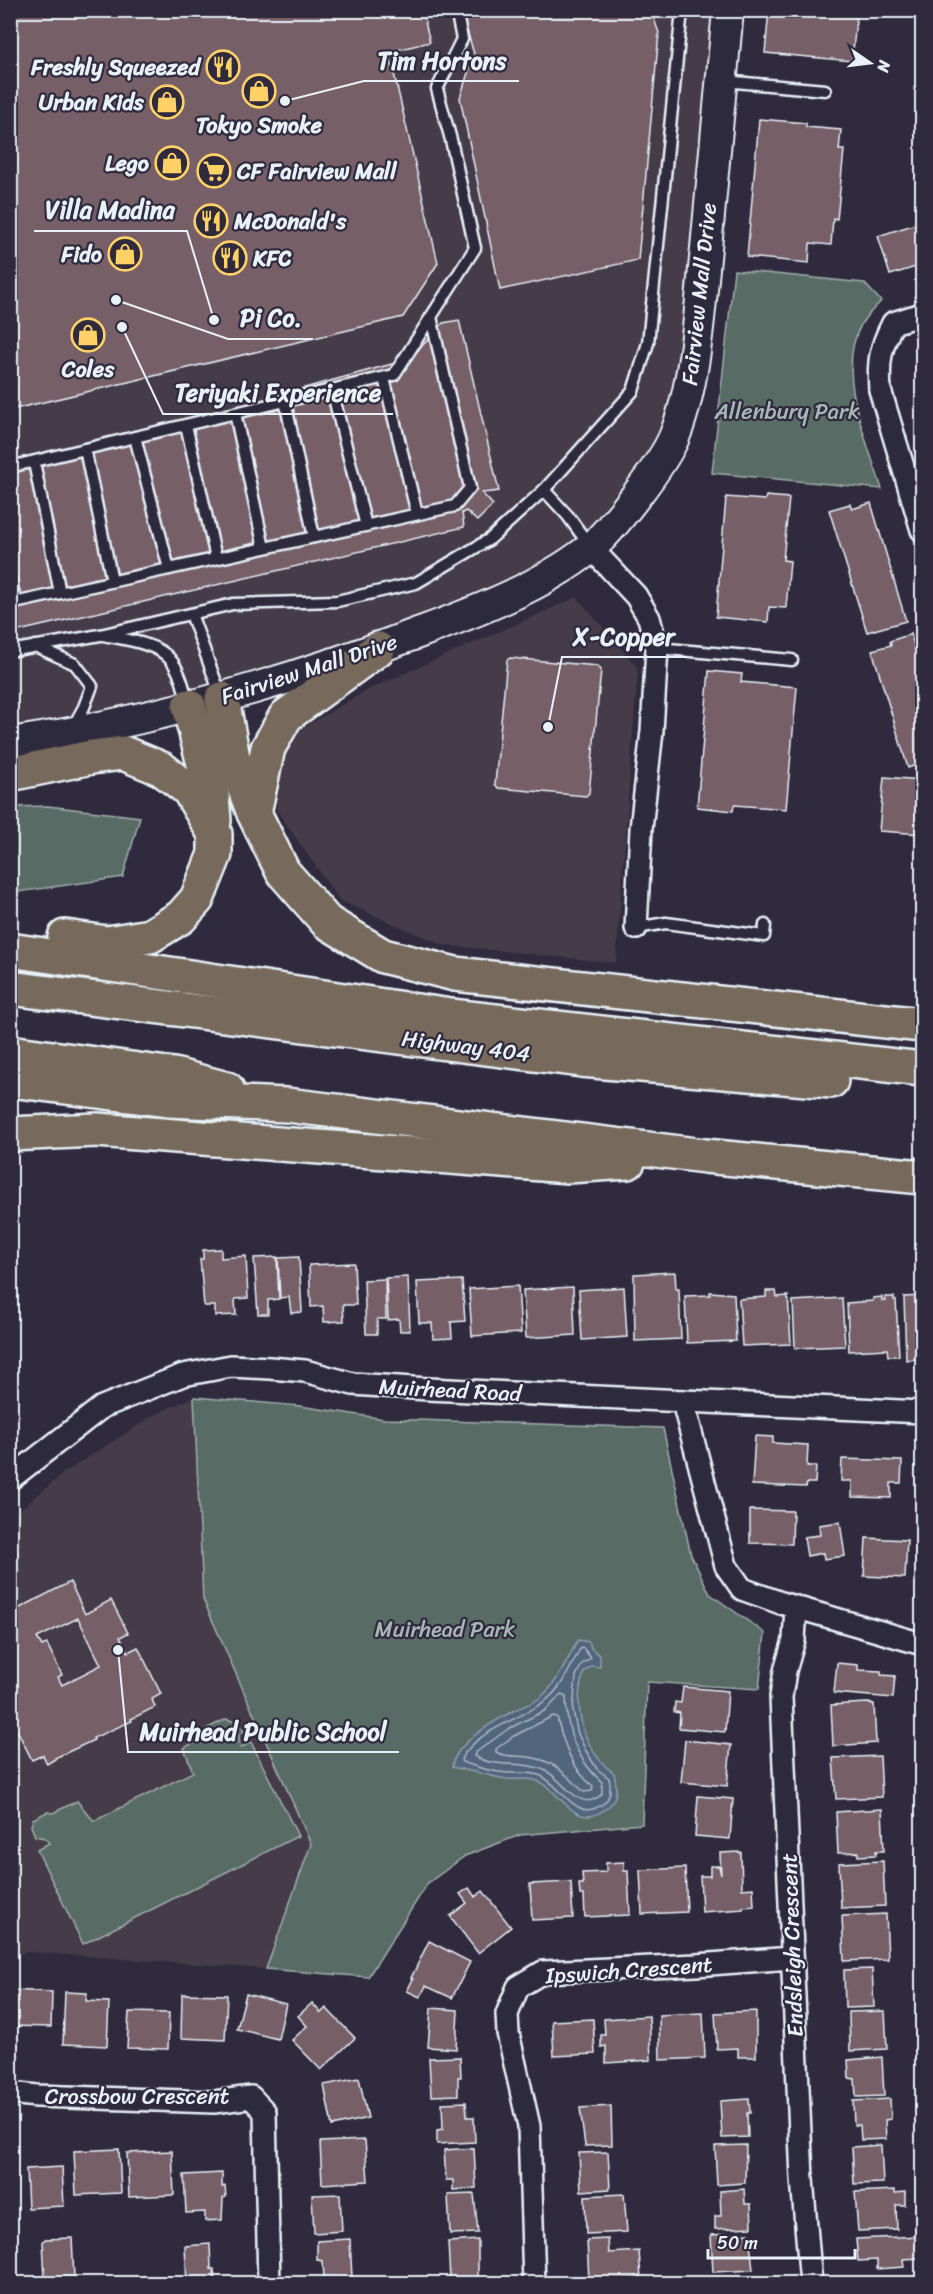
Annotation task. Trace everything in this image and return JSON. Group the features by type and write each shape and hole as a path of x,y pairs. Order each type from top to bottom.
{"highway":[{"path":"254,813 268,748 286,716 378,649"},
{"path":"222,699 233,758 254,813 283,872 327,922 383,956 455,974 922,1025"},
{"path":"10,930 107,943 150,936 181,917 197,899 215,854 215,834 213,795 189,706"},
{"path":"10,774 123,753 162,769 189,790 215,834"},
{"path":"10,950 451,1016 922,1070"},
{"name":"Highway 404","path":"10,988 581,1060 734,1074 922,1087"},
{"path":"10,1052 174,1075 287,1105"},
{"path":"10,1080 168,1100 287,1105 705,1156 922,1177"},
{"path":"10,1134 97,1130 568,1166 705,1156"}],"street":[{"name":"Fairview Mall Drive","path":"10,743 68,734 222,699 378,649 475,612 560,569 591,548 655,469 674,438 687,398 702,284 728,10"},
{"path":"922,314 893,323 882,345 878,367 880,390 922,530"},
{"path":"591,548 636,596 648,618 657,648 652,731 641,829 636,928"},
{"name":"Muirhead Road","path":"10,1479 102,1407 183,1375 231,1366 305,1371 353,1384 922,1412"},
{"path":"683,1402 726,1566 742,1589 922,1644"},
{"name":"Endsleigh Crescent","path":"796,1607 794,1640 785,1671 781,1697 802,2179 811,2283"},
{"name":"Ipswich Crescent","path":"534,2283 529,2126 507,2014 518,1987 543,1972 792,1958"},
{"name":"Crossbow Crescent","path":"10,2093 36,2096 214,2102 252,2097 265,2112 269,2283"}],"lane":[{"path":"10,467 394,375 475,248 437,89 462,39 456,10"},
{"path":"10,651 100,635 233,604 337,601 416,583 490,539 544,490 633,391 648,343 682,10"},
{"path":"721,80 825,90"},
{"path":"10,578 13,603 455,506 470,488 431,317"},
{"path":"384,378 417,514"},
{"path":"333,390 366,526"},
{"path":"285,401 314,537"},
{"path":"235,413 264,548"},
{"path":"186,425 216,558"},
{"path":"135,437 169,569"},
{"path":"85,450 112,581"},
{"path":"34,462 60,593"},
{"path":"544,490 568,516 591,548"},
{"path":"191,614 222,699"},
{"path":"100,635 148,645 170,658 189,706"},
{"path":"35,646 75,664 92,686 84,707 68,734"},
{"path":"657,648 792,660"},
{"path":"636,928 666,923 764,936 765,925"}],"shaded area":[{"path":"11,11 728,11 688,398 610,527 475,612 11,743"},
{"path":"577,597 638,668 616,963 443,945 340,901 277,811 276,762 291,735 367,690"},
{"path":"194,1397 203,1599 312,1844 266,1969 27,1952 11,1954 10,1518 65,1472 156,1414"}],"green space":[{"name":"Allenbury Park","path":"734,270 864,283 881,301 862,323 854,342 851,362 856,406 882,489 712,473"},
{"path":"48,806 140,817 123,877 11,893 11,807"},
{"name":"Muirhead Park","path":"194,1397 300,1406 385,1419 663,1428 691,1555 710,1594 765,1633 759,1689 647,1682 642,1824 520,1835 465,1856 428,1883 368,1977 266,1969 311,1844 203,1599"},
{"path":"226,1719 236,1722 244,1731 239,1735 240,1748 251,1742 298,1836 83,1944 37,1850 49,1843 45,1838 35,1836 31,1826 33,1819 47,1812 53,1813 77,1801 94,1821 193,1772 184,1748 207,1735 206,1729"}],"water":[{"path":"578,1640 589,1642 591,1648 600,1656 600,1667 592,1666 584,1672 579,1699 580,1714 588,1741 603,1764 614,1773 616,1792 611,1804 596,1814 586,1816 568,1807 544,1784 534,1780 507,1779 452,1767 460,1749 477,1733 507,1714 537,1700 546,1692 562,1671"}],"building":[{"name":"CF Fairview Mall","path":"10,10 422,10 430,42 389,52 438,263 403,317 10,410"},
{"path":"461,10 651,10 659,33 638,260 500,290 460,98 474,54"},
{"path":"769,10 857,10 852,61 765,53"},
{"path":"759,119 806,123 806,127 841,130 839,150 844,150 837,219 833,218 831,245 810,243 809,263 747,257"},
{"path":"922,222 922,265 890,275 878,236"},
{"path":"459,320 499,491 482,493 493,505 477,521 466,511 462,513 464,527 10,633 10,469 410,359 443,323"},
{"path":"766,496 789,498 783,560 790,561 786,608 769,607 768,622 716,617 726,497 765,500"},
{"path":"871,503 906,621 867,632 829,510 850,504 852,509"},
{"path":"911,634 922,674 922,763 908,768 872,650 891,645 890,641"},
{"path":"510,658 598,666 601,670 589,793 586,796 498,788 495,784 507,660"},
{"path":"709,671 742,674 741,682 797,687 786,809 734,805 733,811 697,807"},
{"path":"884,777 922,780 922,834 879,831"},
{"path":"221,1249 221,1258 246,1256 248,1298 235,1299 236,1315 215,1316 215,1306 204,1306 200,1259 203,1259 203,1250"},
{"path":"277,1257 279,1299 268,1300 268,1314 258,1314 254,1258"},
{"path":"299,1257 302,1312 291,1313 289,1297 280,1298 278,1258"},
{"path":"354,1263 356,1305 343,1305 344,1321 324,1322 323,1306 311,1307 309,1265"},
{"path":"675,1272 676,1289 679,1289 681,1339 635,1341 634,1274"},
{"path":"408,1277 410,1331 400,1331 399,1319 388,1320 386,1278"},
{"path":"385,1279 386,1319 377,1319 377,1334 366,1334 364,1280"},
{"path":"462,1280 465,1321 451,1322 452,1338 433,1339 432,1323 419,1323 417,1282"},
{"path":"518,1286 521,1333 472,1336 469,1289"},
{"path":"573,1287 575,1335 526,1338 523,1290"},
{"path":"624,1287 627,1337 582,1340 579,1290"},
{"path":"766,1291 776,1291 777,1297 788,1296 791,1344 742,1346 739,1299 766,1297"},
{"path":"710,1292 734,1294 736,1341 687,1343 685,1296 710,1295"},
{"path":"922,1296 922,1350 915,1350 916,1359 906,1360 904,1297"},
{"path":"882,1297 882,1301 886,1301 885,1297 894,1297 896,1300 899,1356 888,1356 887,1349 849,1351 847,1303 873,1301 873,1298"},
{"path":"842,1298 845,1346 795,1348 793,1301"},
{"path":"755,1436 773,1437 773,1443 808,1445 807,1466 816,1466 815,1483 807,1483 806,1487 752,1485"},
{"path":"842,1459 902,1461 901,1483 891,1483 891,1498 852,1497 852,1481 841,1481"},
{"path":"750,1510 793,1511 792,1544 750,1543"},
{"path":"840,1522 845,1556 824,1559 823,1553 807,1556 804,1537 820,1535 819,1525"},
{"path":"866,1538 907,1540 905,1578 864,1576"},
{"path":"916,1538 922,1538 922,1590 919,1590"},
{"path":"70,1582 85,1614 111,1600 128,1633 120,1637 128,1652 138,1647 161,1694 152,1699 155,1707 47,1764 43,1755 32,1760 10,1716 10,1613","holes":["78,1618 101,1665 62,1685 58,1677 62,1675 47,1644 42,1646 37,1638"]},
{"path":"837,1663 858,1665 858,1670 881,1671 881,1675 895,1676 893,1698 834,1693"},
{"path":"683,1687 728,1691 725,1732 679,1728 680,1713 674,1712 675,1702 681,1703"},
{"path":"918,1698 922,1698 922,1721 919,1721"},
{"path":"874,1704 876,1743 833,1746 831,1705"},
{"path":"685,1740 731,1745 727,1786 681,1782"},
{"path":"880,1756 882,1797 836,1799 833,1758"},
{"path":"698,1796 733,1799 730,1839 695,1836"},
{"path":"882,1809 884,1851 876,1851 876,1855 858,1856 858,1852 838,1853 836,1812"},
{"path":"741,1852 742,1889 753,1888 754,1906 702,1912 700,1876 710,1876 710,1866 719,1866 721,1875 720,1853"},
{"path":"883,1861 885,1906 841,1908 839,1863"},
{"path":"624,1862 624,1871 628,1871 630,1915 585,1917 584,1895 580,1895 579,1884 583,1884 582,1873 606,1872 606,1863"},
{"path":"685,1868 687,1912 642,1914 640,1870"},
{"path":"571,1882 573,1918 532,1920 530,1884"},
{"path":"469,1888 475,1897 483,1891 511,1927 478,1953 450,1916 467,1903 460,1894"},
{"path":"886,1914 888,1959 844,1961 842,1916"},
{"path":"429,1941 470,1962 452,1998 426,1986 420,1997 407,1991"},
{"path":"872,1969 874,2007 845,2008 844,1970"},
{"path":"11,1990 52,1992 51,2027 10,2026"},
{"path":"65,1992 87,1993 86,2001 109,2002 107,2046 63,2044"},
{"path":"182,1994 227,1995 225,2040 181,2038"},
{"path":"246,1994 286,2004 278,2039 237,2029"},
{"path":"312,2003 321,2013 326,2008 355,2038 321,2070 292,2040 307,2026 298,2016"},
{"path":"431,2008 458,2010 456,2049 428,2047"},
{"path":"756,2011 756,2057 738,2057 738,2048 717,2049 715,2013"},
{"path":"885,2011 887,2049 850,2051 849,2012"},
{"path":"129,2012 169,2013 168,2049 127,2048"},
{"path":"703,2013 705,2058 660,2060 659,2015"},
{"path":"649,2016 651,2060 606,2063 606,2046 601,2047 601,2035 605,2035 604,2019"},
{"path":"593,2019 595,2054 554,2056 552,2021"},
{"path":"460,2057 461,2077 458,2077 458,2095 431,2096 429,2058"},
{"path":"882,2057 884,2096 856,2097 855,2079 849,2078 848,2060"},
{"path":"359,2078 368,2118 332,2126 324,2085"},
{"path":"749,2099 748,2137 722,2138 720,2101"},
{"path":"890,2099 891,2119 885,2120 886,2139 861,2140 860,2125 854,2125 853,2101"},
{"path":"466,2102 467,2117 474,2117 475,2142 437,2144 437,2130 443,2129 442,2103"},
{"path":"611,2106 612,2145 585,2146 580,2108"},
{"path":"365,2140 368,2181 322,2184 320,2142"},
{"path":"746,2145 745,2183 717,2185 715,2146"},
{"path":"881,2145 883,2183 854,2184 852,2147"},
{"path":"474,2148 476,2188 453,2190 453,2180 446,2180 444,2150"},
{"path":"119,2149 121,2193 76,2195 74,2151"},
{"path":"172,2151 174,2195 129,2197 127,2153"},
{"path":"608,2152 610,2189 581,2191 579,2153"},
{"path":"62,2167 64,2206 28,2208 26,2169"},
{"path":"222,2173 222,2187 225,2186 226,2197 223,2198 222,2220 205,2221 205,2212 186,2213 184,2175"},
{"path":"744,2189 745,2204 751,2204 752,2227 715,2229 715,2216 721,2216 720,2191"},
{"path":"895,2190 895,2193 905,2192 905,2205 896,2205 897,2229 858,2231 855,2192"},
{"path":"340,2194 342,2231 314,2233 312,2195"},
{"path":"474,2194 478,2233 450,2234 448,2195"},
{"path":"624,2194 627,2232 586,2234 585,2196"},
{"path":"749,2233 753,2270 713,2272 711,2235"},
{"path":"920,2236 921,2258 903,2259 904,2267 877,2269 877,2260 858,2261 856,2239"},
{"path":"72,2238 74,2277 45,2278 43,2242 45,2239"},
{"path":"350,2239 352,2278 324,2279 323,2261 317,2260 317,2241"},
{"path":"608,2239 609,2253 639,2251 641,2278 589,2281 587,2240"},
{"path":"478,2240 478,2279 450,2280 448,2242"},
{"path":"210,2244 211,2269 214,2269 215,2283 187,2284 185,2246"},
{"path":"751,2278 752,2284 723,2284 723,2279"}],"place":[{"name":"Freshly Squeezed","path":"223,67"},
{"name":"Tokyo Smoke","path":"259,91"},
{"name":"Tim Hortons","path":"285,101"},
{"name":"Urban Kids","path":"167,102"},
{"name":"Lego","path":"172,163"},
{"name":"CF Fairview Mall","path":"214,171"},
{"name":"McDonald's","path":"211,221"},
{"name":"Fido","path":"125,254"},
{"name":"KFC","path":"230,258"},
{"name":"Pi Co.","path":"116,300"},
{"name":"Villa Madina","path":"214,320"},
{"name":"Teriyaki Experience","path":"122,327"},
{"name":"Coles","path":"88,335"},
{"name":"X-Copper","path":"548,727"},
{"name":"Muirhead Public School","path":"118,1650"}]}
